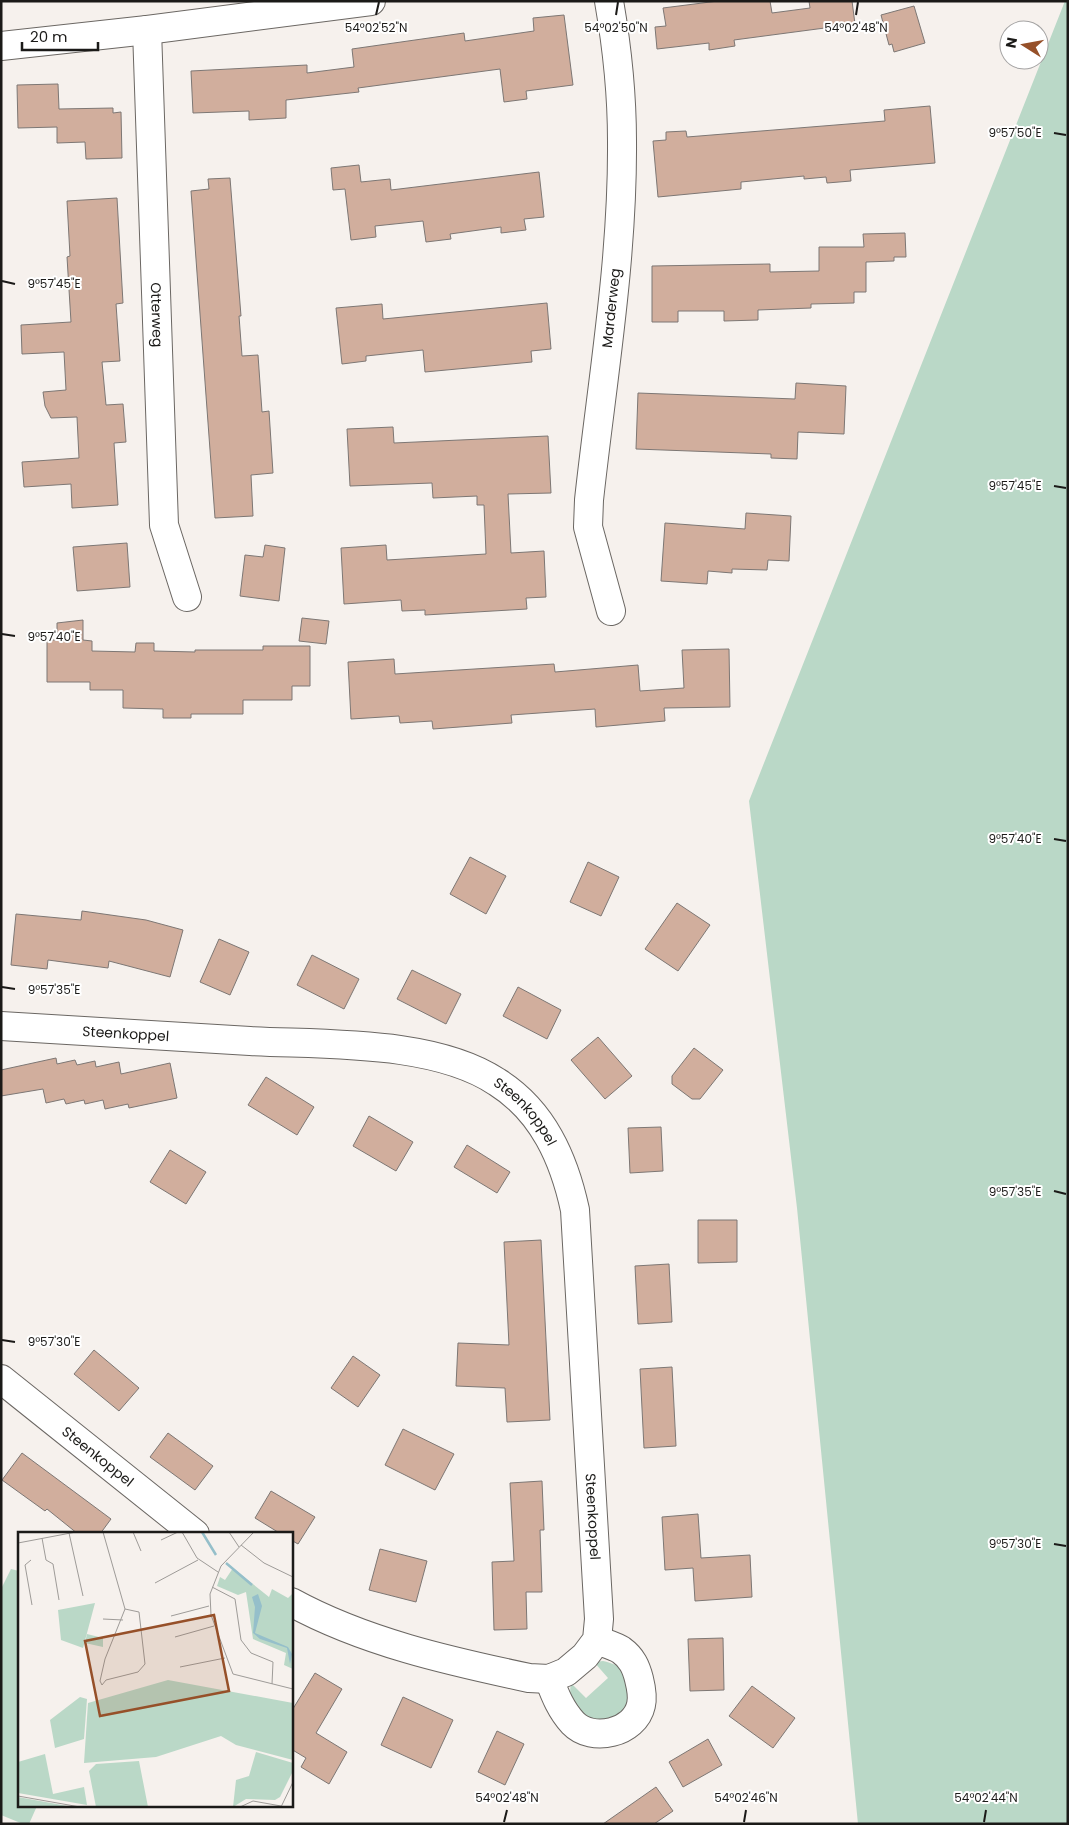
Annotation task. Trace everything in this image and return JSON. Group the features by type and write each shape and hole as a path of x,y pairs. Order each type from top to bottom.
{"street":[{"path":"1,46 147,30 371,1"},
{"name":"Marderweg","path":"609,1 617,48 622,143 618,246 589,500 588,527 611,611"},
{"name":"Otterweg","path":"147,30 164,525 187,597"},
{"name":"Steenkoppel","path":"1,1026 364,1047 425,1055 465,1065 481,1072 510,1091 534,1114 554,1145 563,1165 575,1210 599,1619 596,1640"},
{"name":"Steenkoppel","path":"1,1379 192,1532"},
{"path":"292,1602 350,1630 379,1640 529,1678 549,1679 566,1672 585,1656 596,1640 621,1650 636,1665 642,1686 642,1707 630,1724 611,1734 590,1734 573,1724 556,1700 549,1679"}],"green space":[{"path":"1065,1 1068,1 1068,1824 858,1824 797,1208 749,801 1038,70 1049,70 1049,42"},
{"path":"11,1569 18,1571 18,1808 36,1808 29,1824 23,1824 1,1815 1,1589"},
{"path":"603,1661 619,1667 634,1690 622,1718 594,1725 575,1707 570,1691 571,1683 586,1698 608,1678 594,1662"}],"building":[{"path":"718,1 770,1 772,13 810,8 809,1 852,1 855,24 734,40 735,46 709,50 709,43 657,49 655,27 666,26 663,8"},
{"path":"914,6 925,43 894,52 892,44 889,45 881,15"},
{"path":"564,15 573,85 526,91 527,99 504,102 500,69 358,88 359,92 286,100 286,118 249,120 249,111 193,113 191,71 307,65 307,73 354,67 352,49 464,33 465,41 534,31 533,18"},
{"path":"58,84 59,109 113,108 113,113 121,112 122,158 86,159 85,142 57,143 57,127 18,128 17,85"},
{"path":"930,106 935,163 850,170 851,181 827,183 826,177 804,179 804,176 741,182 741,189 658,197 653,141 666,140 666,132 686,131 687,137 885,121 884,110"},
{"path":"359,165 361,182 390,179 391,190 539,172 544,217 524,219 526,230 501,233 501,227 450,234 451,239 426,242 423,221 375,226 376,237 351,240 345,189 333,190 331,168"},
{"path":"230,178 241,316 239,316 242,356 258,355 262,412 269,411 273,473 251,475 253,516 215,518 191,191 209,189 208,179"},
{"path":"117,198 123,303 116,304 120,361 102,362 106,405 123,404 126,442 114,443 118,505 72,508 71,484 24,487 22,462 79,458 77,417 51,418 45,406 43,392 66,390 64,352 22,354 21,325 71,322 67,257 70,256 67,201"},
{"path":"905,233 906,257 894,257 894,261 866,262 866,292 854,292 854,303 811,304 811,308 758,310 758,320 724,321 724,311 678,311 678,322 652,322 652,266 770,264 770,272 819,271 819,247 864,247 863,234"},
{"path":"547,303 551,349 531,351 532,362 425,372 423,350 366,356 366,361 342,364 336,308 382,304 383,319"},
{"path":"796,383 846,386 844,434 798,432 797,459 771,458 771,454 636,449 638,393 795,399"},
{"path":"393,427 394,443 548,436 551,493 508,494 511,553 544,551 546,597 526,598 527,609 425,615 425,610 402,611 401,600 344,604 341,548 386,545 387,560 486,554 484,505 477,505 477,496 433,498 432,483 350,486 347,429"},
{"path":"746,513 791,516 789,561 768,560 767,570 732,569 732,573 708,571 707,584 661,581 665,523 745,529"},
{"path":"127,543 130,587 77,591 73,547"},
{"path":"265,545 285,548 279,601 240,596 245,555 263,557"},
{"path":"302,618 329,621 326,644 299,641"},
{"path":"83,620 83,640 92,641 92,651 135,652 136,643 154,643 154,651 195,652 195,650 263,650 263,646 310,646 310,686 292,686 292,700 243,700 243,714 191,714 191,718 163,718 163,709 123,708 123,690 90,690 90,682 47,682 47,640 57,640 57,623"},
{"path":"729,649 730,707 664,708 665,721 596,727 595,709 511,715 512,723 433,729 432,721 400,723 399,716 351,719 348,662 394,659 395,674 554,664 555,672 638,665 640,691 684,688 682,650"},
{"path":"470,857 506,876 486,914 450,894"},
{"path":"588,862 619,877 601,916 570,902"},
{"path":"677,903 710,925 678,971 645,949"},
{"path":"82,911 146,920 183,930 170,977 109,961 108,968 48,960 47,969 11,965 16,914 81,920"},
{"path":"219,939 249,952 230,995 200,982"},
{"path":"312,955 359,979 344,1009 297,985"},
{"path":"412,970 461,994 446,1024 397,999"},
{"path":"518,987 561,1010 547,1039 503,1016"},
{"path":"598,1037 632,1076 605,1099 571,1060"},
{"path":"694,1048 723,1070 700,1099 692,1099 672,1084 672,1076"},
{"path":"56,1058 57,1064 75,1060 77,1065 95,1061 96,1067 119,1062 121,1074 170,1063 177,1098 129,1108 128,1104 105,1109 103,1100 85,1104 84,1100 66,1104 64,1099 46,1103 43,1089 1,1096 1,1070"},
{"path":"266,1077 314,1107 297,1135 248,1105"},
{"path":"369,1116 413,1142 396,1171 353,1146"},
{"path":"661,1127 663,1171 630,1173 628,1128"},
{"path":"467,1145 510,1172 497,1193 454,1167"},
{"path":"170,1150 206,1172 186,1204 150,1182"},
{"path":"698,1220 737,1220 737,1262 698,1263"},
{"path":"541,1240 550,1420 507,1422 505,1388 456,1386 458,1343 509,1345 504,1242"},
{"path":"669,1264 672,1322 638,1324 635,1266"},
{"path":"94,1350 139,1388 119,1411 74,1374"},
{"path":"353,1356 380,1375 358,1407 331,1388"},
{"path":"672,1367 676,1446 644,1448 640,1369"},
{"path":"403,1429 454,1454 435,1490 385,1465"},
{"path":"168,1433 213,1466 195,1490 150,1457"},
{"path":"22,1453 111,1519 101,1532 76,1532 47,1509 45,1511 2,1480"},
{"path":"542,1481 544,1530 540,1530 542,1592 526,1592 527,1629 494,1630 492,1562 514,1561 510,1483"},
{"path":"271,1491 315,1517 298,1544 292,1541 292,1532 278,1532 255,1518"},
{"path":"698,1514 701,1558 750,1555 752,1597 695,1601 693,1568 665,1570 662,1517"},
{"path":"380,1549 427,1561 416,1602 369,1590"},
{"path":"723,1638 724,1690 690,1691 688,1639"},
{"path":"315,1673 342,1689 316,1733 347,1752 329,1784 301,1767 306,1758 292,1750 292,1710"},
{"path":"752,1686 795,1718 773,1748 729,1716"},
{"path":"403,1697 453,1720 431,1768 381,1745"},
{"path":"497,1731 524,1744 505,1785 478,1772"},
{"path":"708,1739 722,1765 683,1787 669,1762"},
{"path":"656,1787 673,1811 654,1824 603,1824"}]}
